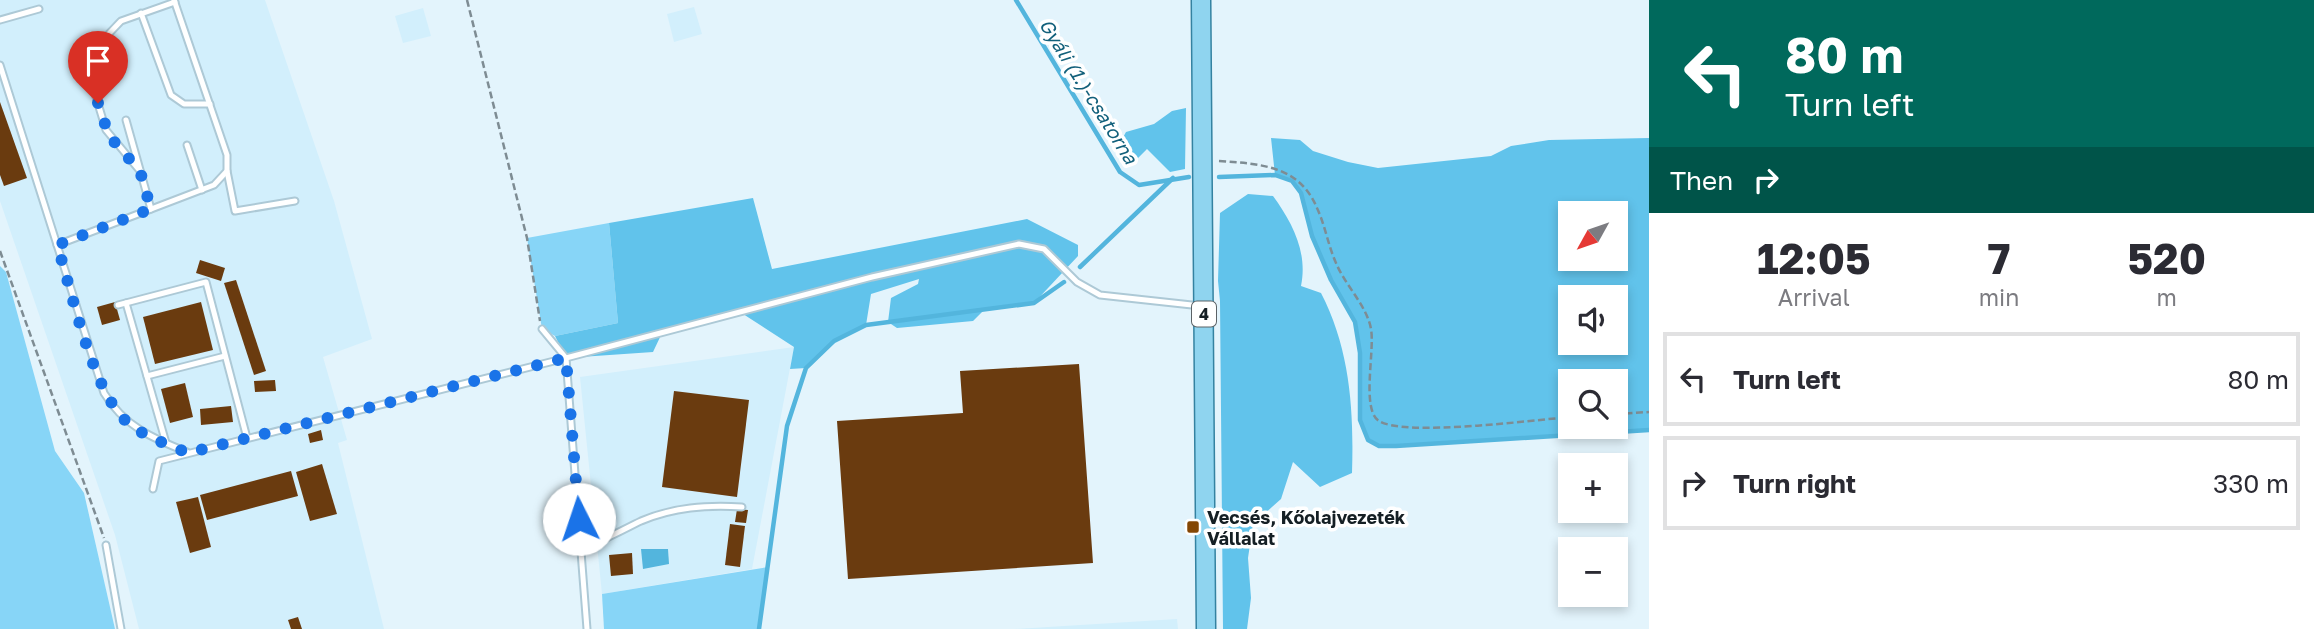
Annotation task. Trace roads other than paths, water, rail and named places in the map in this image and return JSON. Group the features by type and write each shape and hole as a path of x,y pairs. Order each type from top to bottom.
{"main road":[{"name":"4","path":"1201,0 1206,629"}],"lane":[{"path":"140,171 106,130 82,51 101,42 121,21 174,1 227,155 234,211 295,201"},
{"path":"0,20 38,9"},
{"path":"141,13 172,95 184,104 210,104"},
{"path":"0,65 104,393 134,428 188,453"},
{"path":"126,120 151,209"},
{"path":"187,145 202,190"},
{"path":"57,245 202,190 220,181 228,171"},
{"path":"153,489 159,461 872,277 1019,243 1044,249 1077,282 1100,295 1204,307"},
{"path":"118,305 206,282 247,438"},
{"path":"126,303 166,443"},
{"path":"542,329 566,358 587,629"},
{"path":"147,376 225,356"},
{"path":"580,546 597,543 641,522 678,509 705,505 742,506"},
{"path":"106,545 121,629"}],"waterway":[{"name":"Gyáli (1.)-csatorna","path":"1016,0 1120,172 1139,185 1189,177"},
{"name":"Gyáli (1.)-csatorna","path":"1219,177 1275,175 1292,181 1301,193 1312,236 1331,280 1355,322 1360,353 1360,420 1368,440 1379,446 1396,446 1649,430"},
{"path":"1080,267 1173,178"},
{"path":"759,629 787,426 806,368 834,341 866,325 1034,303 1064,282"}],"place":[{"name":"Vecsés, Kőolajvezeték Vállalat","path":"1193,527"}]}
